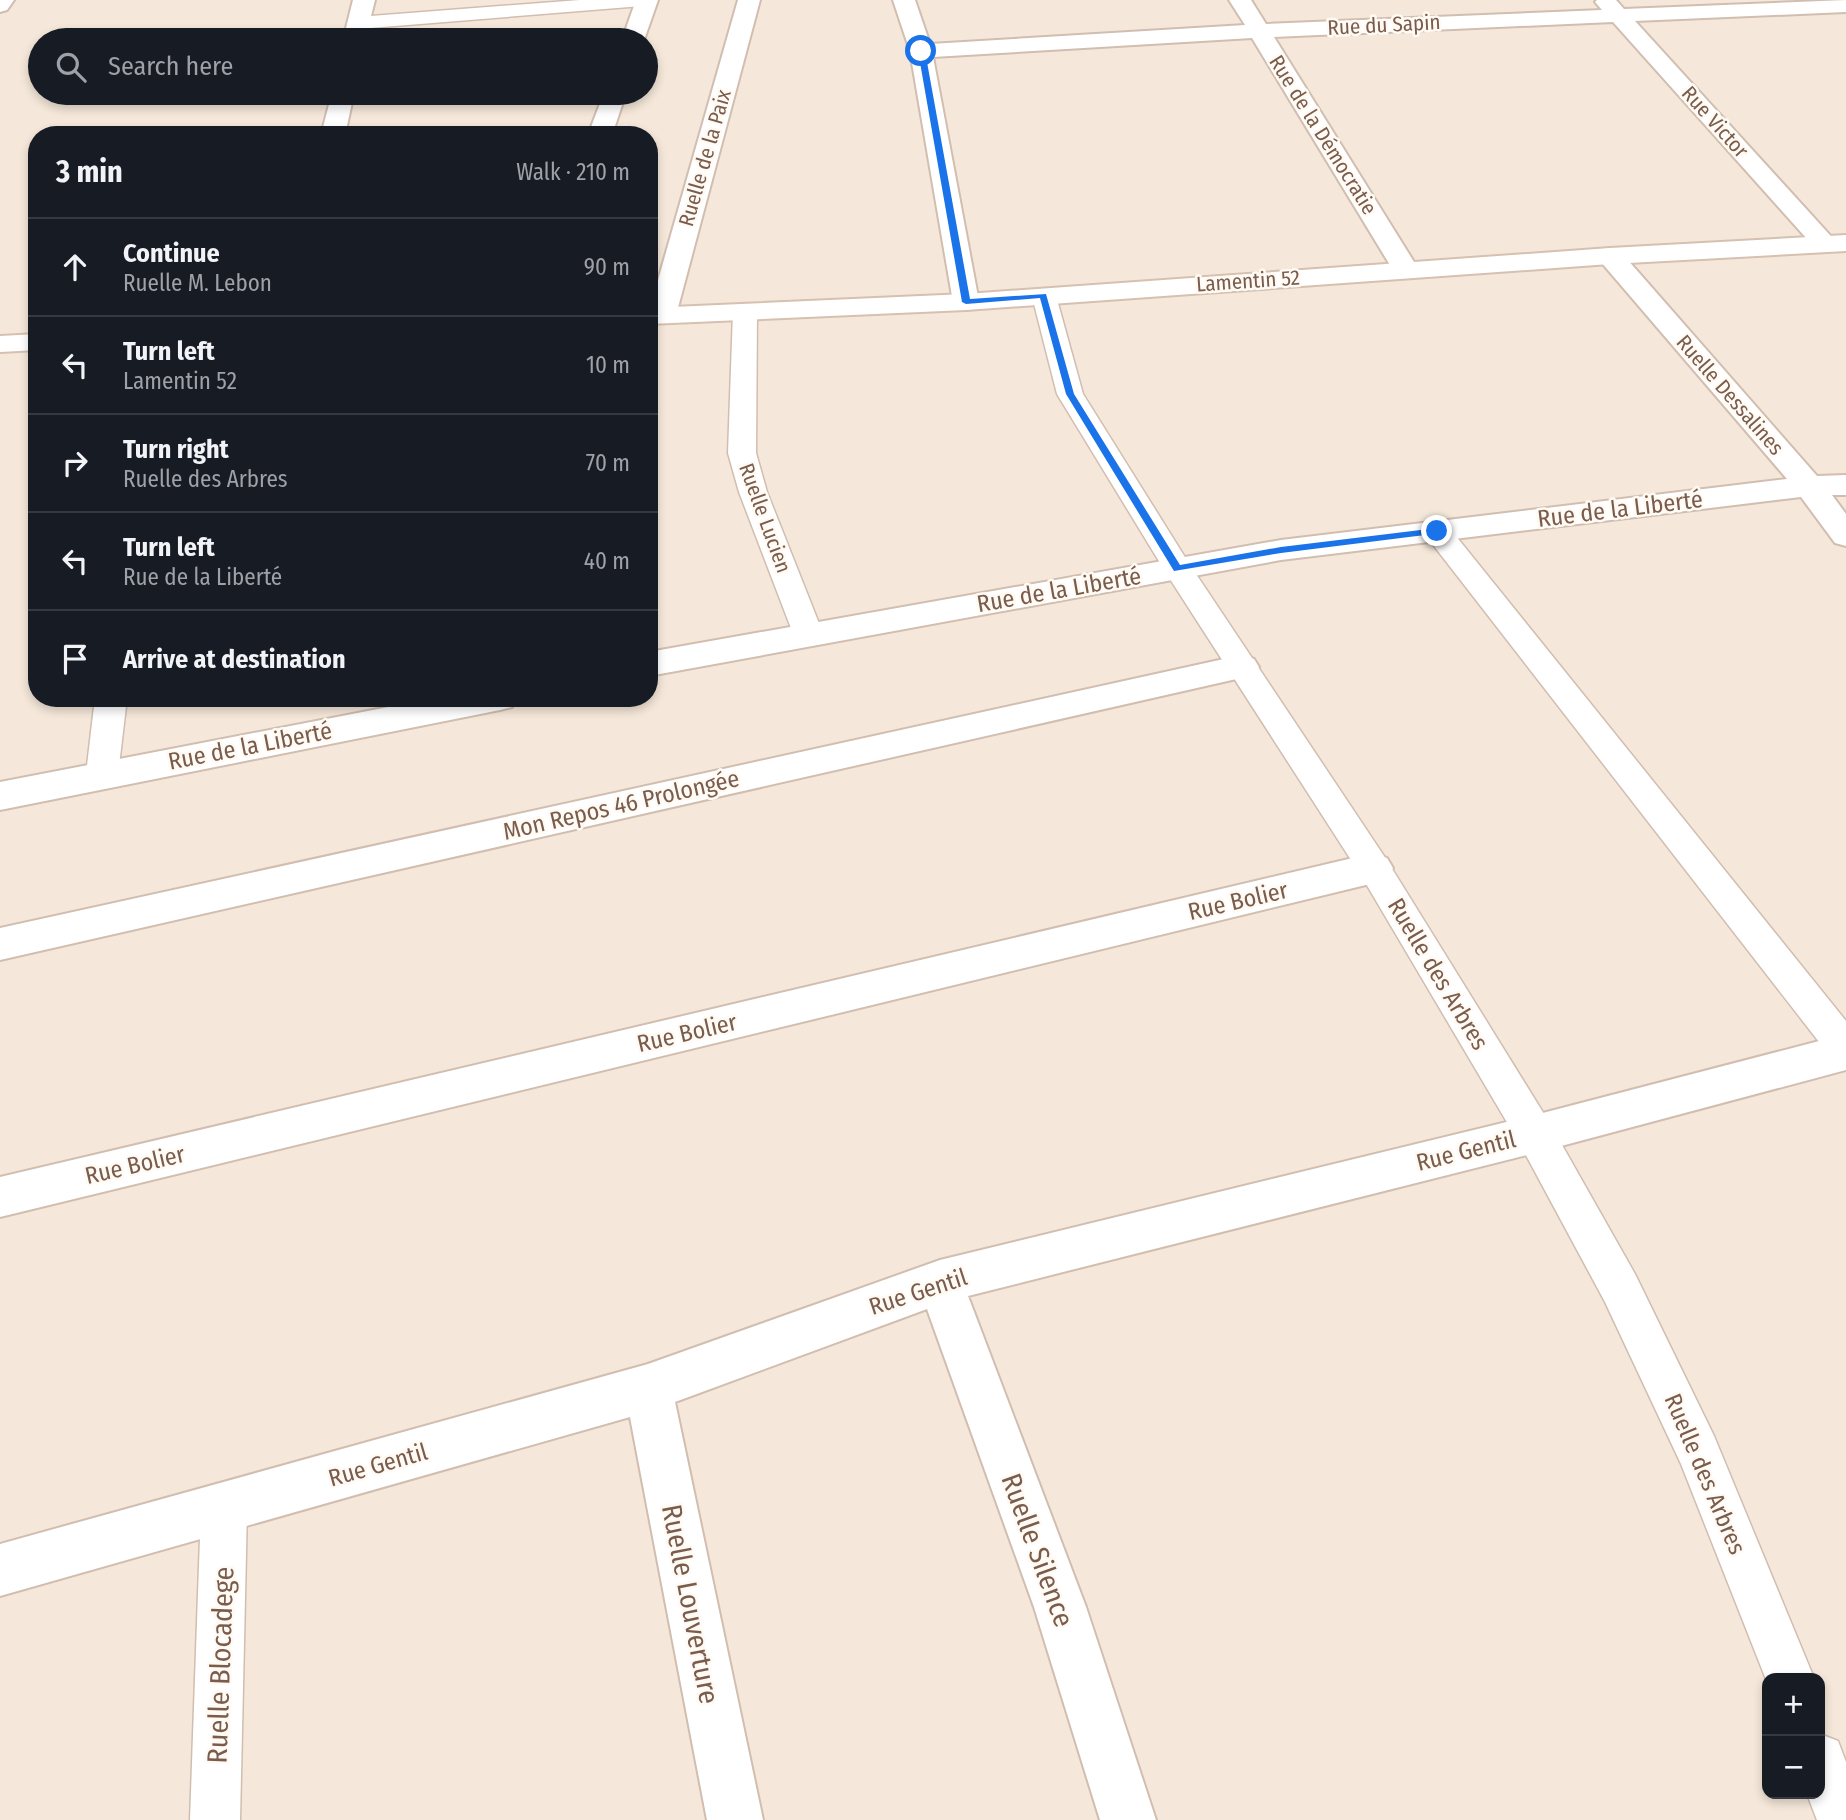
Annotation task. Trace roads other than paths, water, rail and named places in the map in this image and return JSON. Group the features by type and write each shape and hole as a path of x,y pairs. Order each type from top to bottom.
{"street":[{"path":"0,6 3,0"},
{"path":"357,28 364,0"},
{"path":"636,28 644,0"},
{"name":"Ruelle de la Paix","path":"658,306 749,0"},
{"path":"904,0 921,51 966,302"},
{"name":"Rue de la Démocratie","path":"1240,0 1406,270"},
{"name":"Rue du Sapin","path":"921,51 1259,32 1611,7 1846,6"},
{"name":"Rue Victor","path":"1611,7 1836,243"},
{"path":"335,126 339,105"},
{"path":"603,126 611,105"},
{"name":"Lamentin 52","path":"658,316 966,302 1610,256 1836,243"},
{"name":"Ruelle Dessalines","path":"1610,256 1809,486 1846,536"},
{"path":"0,344 28,342"},
{"name":"Rue de la Liberté","path":"658,662 1281,550 1809,486 1846,485"},
{"name":"Mon Repos 46 Prolongée","path":"0,944 1242,667"},
{"name":"Rue de la Liberté","path":"0,796 453,707"},
{"name":"Rue Bolier","path":"0,1197 1374,868"},
{"name":"Rue Gentil","path":"0,1570 225,1509 648,1388 940,1282 1535,1134 1846,1051"},
{"name":"Ruelle Silence","path":"940,1282 1060,1607 1128,1820"},
{"name":"Ruelle Louverture","path":"648,1388 735,1820"}],"lane":[{"path":"379,28 469,16 644,0"},
{"name":"Ruelle des Arbres","path":"1044,296 1070,394 1178,569 1374,868 1535,1134 1620,1288 1699,1452 1788,1673"},
{"name":"Ruelle Lucien","path":"745,312 742,453 753,492 809,636"},
{"path":"1437,531 1846,1051"},
{"path":"102,774 110,707"},
{"name":"Ruelle Blocadege","path":"215,1820 225,1509"},
{"path":"1825,1773 1842,1820"}]}
